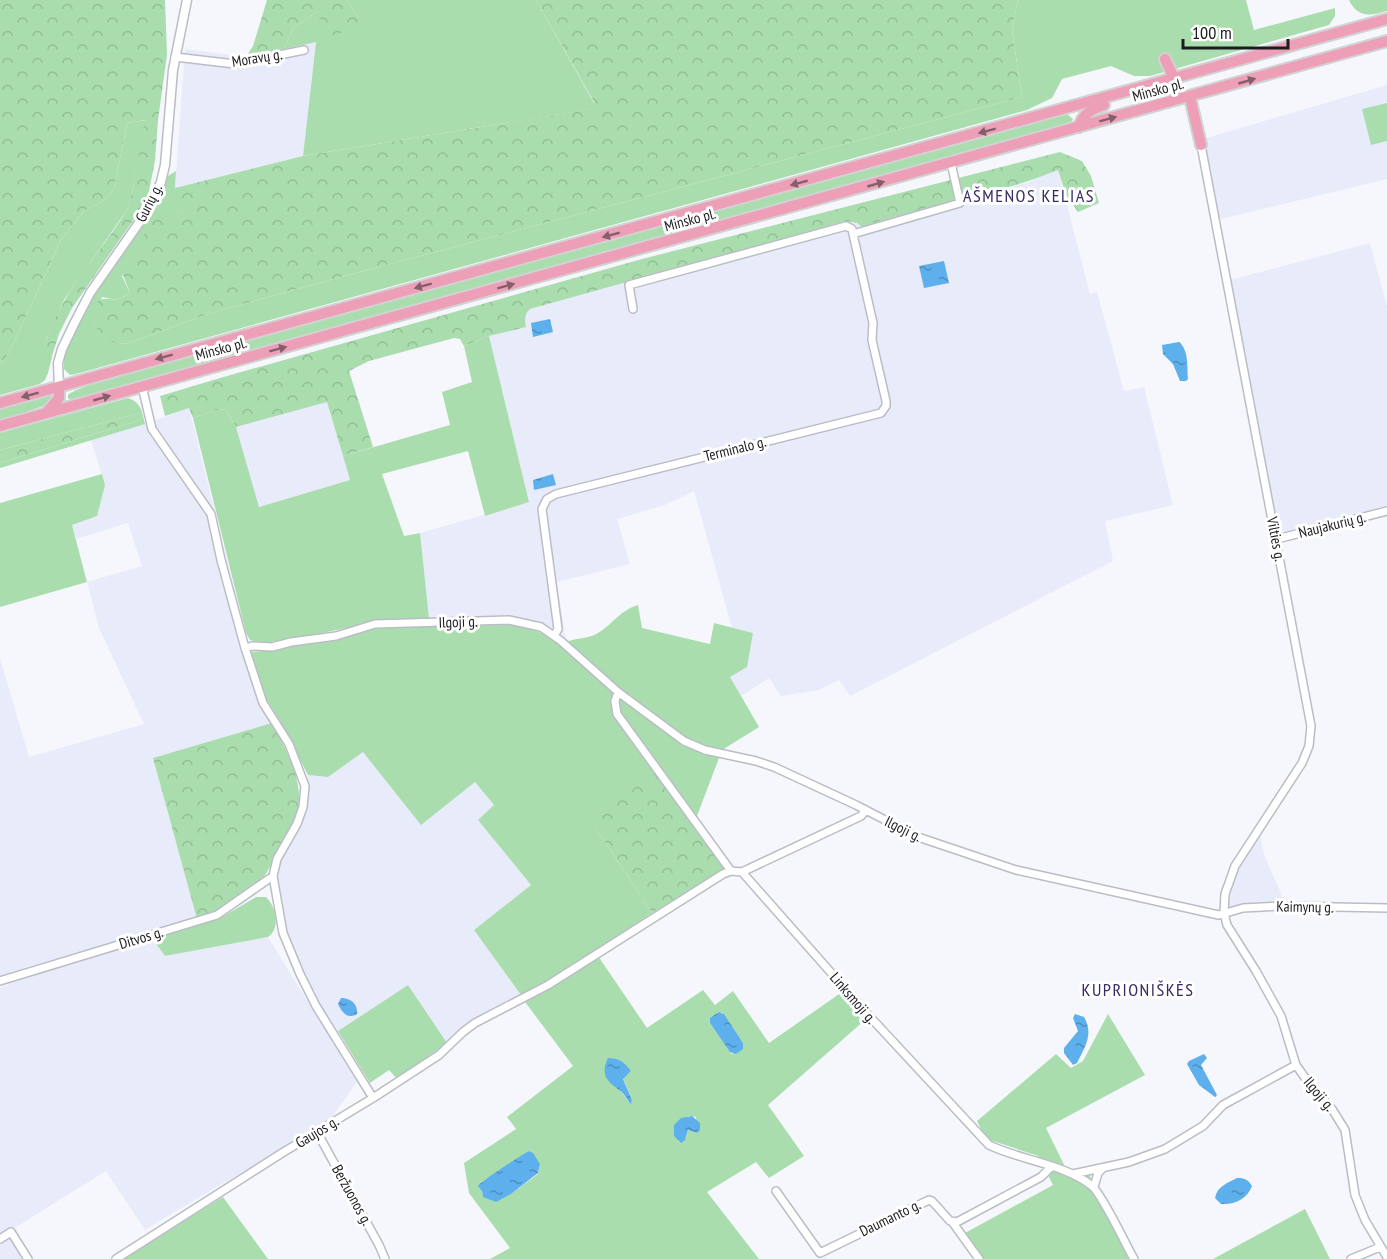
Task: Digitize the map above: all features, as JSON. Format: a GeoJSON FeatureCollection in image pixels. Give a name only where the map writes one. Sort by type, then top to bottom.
{"type":"FeatureCollection","features":[{"type":"Feature","properties":{"kind":"highway","name":"Minsko pl."},"geometry":{"type":"LineString","coordinates":[[0,403],[1387,19]]}},
{"type":"Feature","properties":{"kind":"highway","name":"Minsko pl."},"geometry":{"type":"LineString","coordinates":[[0,426],[1387,41]]}},
{"type":"Feature","properties":{"kind":"highway"},"geometry":{"type":"LineString","coordinates":[[1165,59],[1174,78]]}},
{"type":"Feature","properties":{"kind":"highway"},"geometry":{"type":"LineString","coordinates":[[1079,127],[1082,118],[1094,108],[1131,97],[1154,84]]}},
{"type":"Feature","properties":{"kind":"highway"},"geometry":{"type":"LineString","coordinates":[[1190,97],[1201,146]]}},
{"type":"Feature","properties":{"kind":"highway"},"geometry":{"type":"LineString","coordinates":[[45,414],[57,402],[59,387]]}},
{"type":"Feature","properties":{"kind":"street","name":"Gurių g."},"geometry":{"type":"LineString","coordinates":[[59,387],[58,363],[74,324],[95,286],[138,227],[156,195],[165,165],[175,57],[187,0]]}},
{"type":"Feature","properties":{"kind":"street","name":"Moravų g."},"geometry":{"type":"LineString","coordinates":[[175,57],[235,64],[304,50]]}},
{"type":"Feature","properties":{"kind":"street","name":"Vilties g."},"geometry":{"type":"LineString","coordinates":[[1201,146],[1311,720],[1311,736],[1306,754],[1295,775],[1235,866],[1225,894],[1224,913]]}},
{"type":"Feature","properties":{"kind":"street"},"geometry":{"type":"LineString","coordinates":[[633,309],[629,285],[846,226],[852,229],[853,234],[960,203],[951,163]]}},
{"type":"Feature","properties":{"kind":"street","name":"Terminalo g."},"geometry":{"type":"LineString","coordinates":[[554,636],[558,629],[542,509],[547,500],[556,494],[883,411],[886,401],[872,339],[873,323],[853,234]]}},
{"type":"Feature","properties":{"kind":"street"},"geometry":{"type":"LineString","coordinates":[[142,386],[152,429],[211,514],[245,648],[263,703],[289,744],[305,786],[303,807],[297,824],[277,859],[273,876],[283,933],[316,1006],[374,1098]]}},
{"type":"Feature","properties":{"kind":"street","name":"Naujakurių g."},"geometry":{"type":"LineString","coordinates":[[1277,539],[1387,511]]}},
{"type":"Feature","properties":{"kind":"street","name":"Ilgoji g."},"geometry":{"type":"LineString","coordinates":[[245,648],[272,647],[336,636],[375,624],[509,620],[541,627],[618,692],[684,741],[705,750],[774,767],[918,837],[1016,870],[1158,900],[1205,913],[1219,915],[1224,913],[1227,925],[1281,1016],[1296,1065],[1332,1109],[1345,1130],[1355,1196],[1365,1220],[1387,1257]]}},
{"type":"Feature","properties":{"kind":"street"},"geometry":{"type":"LineString","coordinates":[[618,692],[615,701],[617,714],[731,871],[742,872],[861,816],[866,810]]}},
{"type":"Feature","properties":{"kind":"street","name":"Gaujos g."},"geometry":{"type":"LineString","coordinates":[[116,1259],[374,1098],[439,1055],[475,1023],[548,985],[731,871]]}},
{"type":"Feature","properties":{"kind":"street","name":"Linksmoji g."},"geometry":{"type":"LineString","coordinates":[[742,872],[982,1139],[1002,1152],[1073,1174],[1094,1187],[1134,1259]]}},
{"type":"Feature","properties":{"kind":"street","name":"Ditvos g."},"geometry":{"type":"LineString","coordinates":[[0,981],[217,915],[273,876]]}},
{"type":"Feature","properties":{"kind":"street","name":"Kaimynų g."},"geometry":{"type":"LineString","coordinates":[[1224,913],[1243,908],[1282,906],[1387,908]]}},
{"type":"Feature","properties":{"kind":"street"},"geometry":{"type":"LineString","coordinates":[[1073,1174],[1129,1162],[1165,1149],[1203,1126],[1223,1106],[1296,1065]]}},
{"type":"Feature","properties":{"kind":"street","name":"Beržuonos g."},"geometry":{"type":"LineString","coordinates":[[317,1132],[385,1259]]}},
{"type":"Feature","properties":{"kind":"street"},"geometry":{"type":"LineString","coordinates":[[978,1259],[952,1223],[1041,1177],[1051,1167]]}},
{"type":"Feature","properties":{"kind":"street"},"geometry":{"type":"LineString","coordinates":[[1094,1187],[1098,1173],[1104,1167]]}},
{"type":"Feature","properties":{"kind":"street","name":"Daumanto g."},"geometry":{"type":"LineString","coordinates":[[776,1191],[820,1253],[929,1200],[933,1201],[952,1223]]}},
{"type":"Feature","properties":{"kind":"street"},"geometry":{"type":"LineString","coordinates":[[0,1239],[11,1232],[28,1259]]}},
{"type":"Feature","properties":{"kind":"street"},"geometry":{"type":"LineString","coordinates":[[1351,1259],[1380,1247]]}},
{"type":"Feature","properties":{"kind":"shaded area"},"geometry":{"type":"Polygon","coordinates":[[[316,41],[303,156],[175,188],[185,49],[246,57],[316,41]]]}},
{"type":"Feature","properties":{"kind":"shaded area"},"geometry":{"type":"Polygon","coordinates":[[[1387,85],[1387,179],[1217,220],[1216,199],[1206,163],[1203,139],[1387,85]]]}},
{"type":"Feature","properties":{"kind":"shaded area"},"geometry":{"type":"Polygon","coordinates":[[[1058,170],[1090,294],[1097,292],[1124,391],[1144,387],[1173,505],[1105,521],[1113,561],[850,696],[839,680],[819,690],[781,696],[769,678],[741,696],[730,677],[753,633],[732,628],[694,491],[665,505],[617,519],[630,564],[557,582],[566,641],[535,621],[525,619],[429,618],[420,533],[529,502],[489,336],[526,327],[526,312],[530,309],[846,221],[863,227],[898,215],[1026,183],[1058,170]]]}},
{"type":"Feature","properties":{"kind":"shaded area"},"geometry":{"type":"Polygon","coordinates":[[[1370,243],[1387,307],[1387,506],[1279,534],[1230,280],[1370,243]]]}},
{"type":"Feature","properties":{"kind":"shaded area"},"geometry":{"type":"Polygon","coordinates":[[[327,402],[350,480],[259,507],[236,427],[327,402]]]}},
{"type":"Feature","properties":{"kind":"shaded area"},"geometry":{"type":"Polygon","coordinates":[[[189,408],[250,652],[268,703],[280,721],[153,758],[197,919],[30,966],[0,977],[0,658],[29,757],[144,724],[99,628],[87,582],[142,566],[128,523],[76,539],[72,525],[105,485],[91,440],[189,408]]]}},
{"type":"Feature","properties":{"kind":"shaded area"},"geometry":{"type":"Polygon","coordinates":[[[363,752],[475,781],[494,806],[478,820],[531,885],[474,930],[521,995],[489,1011],[466,1026],[447,1043],[408,985],[338,1031],[321,1007],[287,938],[276,879],[278,864],[302,824],[308,775],[328,777],[363,752]]]}},
{"type":"Feature","properties":{"kind":"shaded area"},"geometry":{"type":"Polygon","coordinates":[[[1260,833],[1264,855],[1285,902],[1229,909],[1229,896],[1240,864],[1260,833]]]}},
{"type":"Feature","properties":{"kind":"shaded area"},"geometry":{"type":"Polygon","coordinates":[[[268,937],[357,1082],[332,1117],[145,1230],[106,1171],[0,1237],[0,988],[32,974],[152,938],[165,956],[268,937]]]}},
{"type":"Feature","properties":{"kind":"shaded area"},"geometry":{"type":"Polygon","coordinates":[[[10,1236],[24,1259],[0,1259],[0,1242],[10,1236]]]}},
{"type":"Feature","properties":{"kind":"green space"},"geometry":{"type":"Polygon","coordinates":[[[0,0],[165,0],[167,55],[155,161],[144,205],[72,308],[59,334],[53,353],[51,355],[43,353],[57,314],[67,296],[127,210],[145,120],[127,123],[114,189],[106,199],[84,211],[61,240],[9,353],[0,364],[0,0]]]}},
{"type":"Feature","properties":{"kind":"green space"},"geometry":{"type":"Polygon","coordinates":[[[267,0],[347,0],[358,18],[357,28],[334,35],[325,34],[317,12],[293,28],[284,49],[246,57],[253,46],[267,0]]]}},
{"type":"Feature","properties":{"kind":"green space"},"geometry":{"type":"Polygon","coordinates":[[[347,0],[536,0],[594,103],[592,109],[303,156],[316,42],[284,49],[293,28],[317,12],[358,18],[347,0]]]}},
{"type":"Feature","properties":{"kind":"green space"},"geometry":{"type":"Polygon","coordinates":[[[536,0],[1018,0],[1012,30],[1022,97],[341,277],[211,313],[126,344],[109,342],[94,325],[90,316],[99,300],[117,300],[130,293],[121,270],[156,216],[183,211],[175,188],[303,156],[591,109],[594,102],[536,0]]]}},
{"type":"Feature","properties":{"kind":"green space"},"geometry":{"type":"Polygon","coordinates":[[[1018,0],[1246,0],[1254,30],[1335,8],[1335,16],[1329,25],[1150,76],[1134,76],[1111,66],[1062,79],[1052,98],[1027,110],[76,374],[70,375],[64,369],[64,356],[85,312],[100,286],[156,208],[168,176],[176,171],[175,188],[183,211],[156,217],[122,276],[130,293],[117,300],[102,297],[94,325],[110,342],[126,344],[211,313],[341,277],[1022,97],[1012,30],[1018,0]]]}},
{"type":"Feature","properties":{"kind":"green space"},"geometry":{"type":"Polygon","coordinates":[[[1349,0],[1387,0],[1387,11],[1375,14],[1360,13],[1349,0]]]}},
{"type":"Feature","properties":{"kind":"green space"},"geometry":{"type":"Polygon","coordinates":[[[1387,103],[1387,141],[1371,145],[1362,109],[1387,103]]]}},
{"type":"Feature","properties":{"kind":"green space"},"geometry":{"type":"Polygon","coordinates":[[[1067,114],[1073,119],[1069,125],[72,401],[68,398],[72,392],[124,373],[1067,114]]]}},
{"type":"Feature","properties":{"kind":"green space"},"geometry":{"type":"Polygon","coordinates":[[[146,120],[127,210],[64,300],[46,340],[51,355],[53,353],[45,380],[40,384],[0,395],[0,364],[9,353],[61,240],[84,211],[106,199],[114,189],[127,123],[146,120]]]}},
{"type":"Feature","properties":{"kind":"green space"},"geometry":{"type":"Polygon","coordinates":[[[1060,152],[1082,161],[1091,176],[1099,203],[1078,212],[1066,195],[1058,170],[1010,187],[862,227],[857,223],[846,221],[530,309],[526,315],[526,327],[489,336],[464,346],[460,339],[454,338],[369,361],[349,371],[373,447],[343,456],[327,402],[236,427],[226,410],[219,409],[193,418],[189,408],[165,416],[160,396],[220,378],[642,259],[1060,152]]]}},
{"type":"Feature","properties":{"kind":"green space"},"geometry":{"type":"Polygon","coordinates":[[[489,336],[529,502],[485,516],[468,451],[382,474],[404,536],[420,533],[429,618],[364,624],[290,640],[261,643],[250,640],[246,633],[193,418],[219,409],[226,410],[236,427],[259,507],[350,480],[343,456],[450,425],[442,392],[472,382],[464,346],[489,336]]]}},
{"type":"Feature","properties":{"kind":"green space"},"geometry":{"type":"Polygon","coordinates":[[[48,395],[53,397],[49,404],[0,421],[0,408],[48,395]]]}},
{"type":"Feature","properties":{"kind":"green space"},"geometry":{"type":"Polygon","coordinates":[[[128,398],[139,405],[145,424],[0,468],[0,463],[140,420],[142,416],[140,413],[0,450],[0,433],[128,398]]]}},
{"type":"Feature","properties":{"kind":"green space"},"geometry":{"type":"Polygon","coordinates":[[[140,413],[142,416],[140,420],[0,463],[0,450],[140,413]]]}},
{"type":"Feature","properties":{"kind":"green space"},"geometry":{"type":"Polygon","coordinates":[[[102,474],[105,485],[97,516],[72,525],[87,582],[0,607],[0,503],[102,474]]]}},
{"type":"Feature","properties":{"kind":"green space"},"geometry":{"type":"Polygon","coordinates":[[[638,605],[642,628],[710,644],[714,623],[753,633],[747,667],[730,677],[759,727],[722,750],[694,824],[595,827],[652,913],[548,981],[521,995],[474,930],[531,885],[478,820],[494,805],[475,782],[421,825],[363,752],[328,777],[308,775],[261,690],[250,652],[274,650],[393,626],[514,625],[539,632],[561,645],[598,633],[621,614],[638,605]]]}},
{"type":"Feature","properties":{"kind":"green space"},"geometry":{"type":"Polygon","coordinates":[[[272,723],[297,780],[299,806],[296,817],[263,878],[233,902],[197,919],[153,758],[272,723]]]}},
{"type":"Feature","properties":{"kind":"green space"},"geometry":{"type":"Polygon","coordinates":[[[657,772],[724,869],[652,913],[595,827],[595,817],[601,810],[657,772]]]}},
{"type":"Feature","properties":{"kind":"green space"},"geometry":{"type":"Polygon","coordinates":[[[256,897],[266,897],[276,917],[275,929],[268,937],[165,956],[152,938],[219,919],[256,897]]]}},
{"type":"Feature","properties":{"kind":"green space"},"geometry":{"type":"Polygon","coordinates":[[[598,956],[647,1028],[703,990],[715,1005],[733,991],[769,1043],[842,992],[865,1020],[768,1105],[804,1156],[769,1178],[756,1162],[707,1192],[759,1259],[490,1259],[510,1248],[469,1193],[464,1163],[516,1129],[507,1117],[573,1066],[525,1002],[598,956]],[[722,1012],[710,1023],[732,1054],[743,1043],[722,1012]],[[608,1058],[620,1090],[631,1105],[632,1100],[623,1078],[631,1071],[617,1059],[608,1058]],[[688,1116],[678,1141],[686,1138],[688,1130],[697,1133],[696,1117],[688,1116]],[[529,1151],[481,1182],[483,1197],[511,1194],[538,1174],[540,1164],[529,1151]]]}},
{"type":"Feature","properties":{"kind":"green space"},"geometry":{"type":"Polygon","coordinates":[[[408,985],[447,1043],[397,1079],[389,1070],[370,1083],[338,1031],[408,985]]]}},
{"type":"Feature","properties":{"kind":"green space"},"geometry":{"type":"Polygon","coordinates":[[[1108,1014],[1145,1075],[1046,1128],[1070,1177],[1089,1174],[1130,1259],[983,1259],[965,1233],[1053,1185],[1038,1156],[990,1140],[984,1135],[977,1121],[1056,1054],[1071,1068],[1083,1061],[1108,1014]]]}},
{"type":"Feature","properties":{"kind":"green space"},"geometry":{"type":"Polygon","coordinates":[[[223,1197],[268,1259],[120,1259],[223,1197]]]}},
{"type":"Feature","properties":{"kind":"green space"},"geometry":{"type":"Polygon","coordinates":[[[1305,1209],[1330,1259],[1213,1259],[1305,1209]]]}},
{"type":"Feature","properties":{"kind":"water"},"geometry":{"type":"Polygon","coordinates":[[[944,261],[949,283],[924,288],[919,266],[944,261]]]}},
{"type":"Feature","properties":{"kind":"water"},"geometry":{"type":"Polygon","coordinates":[[[550,319],[553,332],[533,337],[531,323],[550,319]]]}},
{"type":"Feature","properties":{"kind":"water"},"geometry":{"type":"Polygon","coordinates":[[[1179,342],[1187,359],[1188,379],[1186,381],[1180,381],[1173,364],[1163,354],[1162,345],[1179,342]]]}},
{"type":"Feature","properties":{"kind":"water"},"geometry":{"type":"Polygon","coordinates":[[[553,474],[556,485],[534,490],[533,480],[553,474]]]}},
{"type":"Feature","properties":{"kind":"water"},"geometry":{"type":"Polygon","coordinates":[[[341,998],[353,1002],[357,1014],[348,1016],[343,1012],[338,1004],[341,998]]]}},
{"type":"Feature","properties":{"kind":"water"},"geometry":{"type":"Polygon","coordinates":[[[719,1012],[724,1014],[743,1043],[743,1049],[736,1054],[730,1052],[710,1023],[710,1018],[719,1012]]]}},
{"type":"Feature","properties":{"kind":"water"},"geometry":{"type":"Polygon","coordinates":[[[1075,1014],[1084,1017],[1088,1035],[1077,1063],[1073,1065],[1064,1053],[1064,1048],[1078,1031],[1073,1018],[1075,1014]]]}},
{"type":"Feature","properties":{"kind":"water"},"geometry":{"type":"Polygon","coordinates":[[[1204,1054],[1207,1058],[1201,1065],[1217,1095],[1215,1097],[1199,1085],[1187,1064],[1204,1054]]]}},
{"type":"Feature","properties":{"kind":"water"},"geometry":{"type":"Polygon","coordinates":[[[608,1058],[621,1061],[631,1071],[623,1079],[632,1100],[631,1105],[623,1093],[606,1077],[605,1069],[608,1058]]]}},
{"type":"Feature","properties":{"kind":"water"},"geometry":{"type":"Polygon","coordinates":[[[692,1116],[700,1123],[700,1130],[697,1133],[688,1130],[685,1140],[681,1143],[674,1136],[674,1125],[681,1118],[692,1116]]]}},
{"type":"Feature","properties":{"kind":"water"},"geometry":{"type":"Polygon","coordinates":[[[529,1151],[540,1164],[538,1173],[511,1194],[496,1202],[483,1197],[478,1186],[481,1183],[529,1151]]]}},
{"type":"Feature","properties":{"kind":"water"},"geometry":{"type":"Polygon","coordinates":[[[1237,1178],[1249,1182],[1252,1186],[1250,1191],[1240,1200],[1221,1204],[1215,1198],[1216,1194],[1223,1185],[1237,1178]]]}},
{"type":"Feature","properties":{"kind":"district","name":"AŠMENOS KELIAS"},"geometry":{"type":"Point","coordinates":[1029,196]}},
{"type":"Feature","properties":{"kind":"district","name":"KUPRIONIŠKĖS"},"geometry":{"type":"Point","coordinates":[1138,990]}}]}
